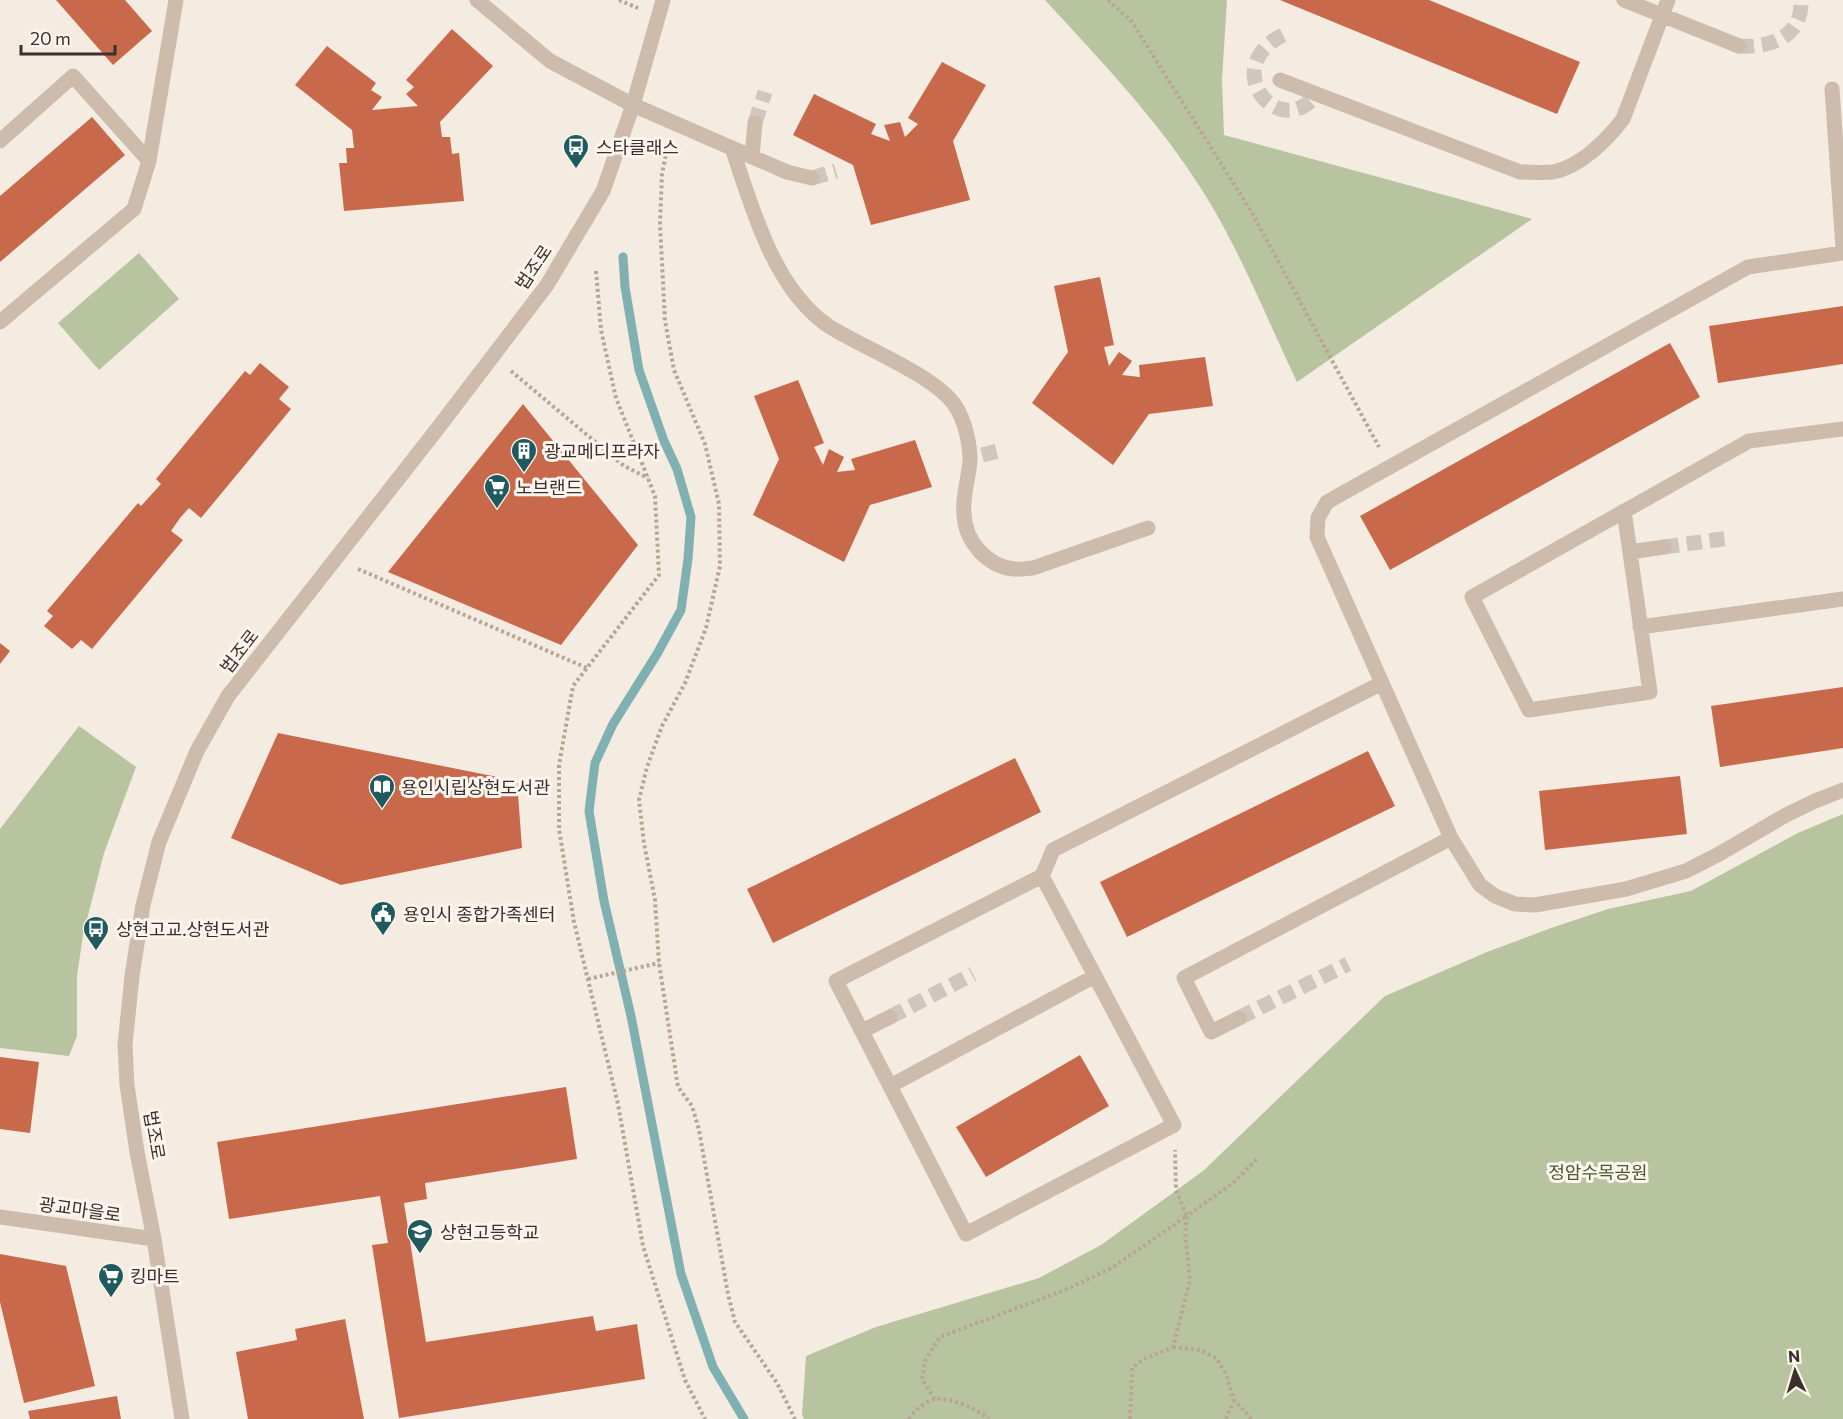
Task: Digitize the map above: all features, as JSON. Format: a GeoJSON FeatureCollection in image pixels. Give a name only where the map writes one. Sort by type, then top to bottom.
{"type":"FeatureCollection","features":[{"type":"Feature","properties":{"kind":"street"},"geometry":{"type":"LineString","coordinates":[[0,322],[134,210],[149,161],[176,0]]}},
{"type":"Feature","properties":{"kind":"street"},"geometry":{"type":"LineString","coordinates":[[477,0],[550,61],[633,105],[787,172],[812,178]]}},
{"type":"Feature","properties":{"kind":"street","name":"법조로"},"geometry":{"type":"LineString","coordinates":[[182,1419],[154,1239],[131,1118],[125,1045],[127,1010],[137,939],[151,872],[166,823],[184,780],[228,696],[438,429],[547,285],[603,191],[633,105],[663,0]]}},
{"type":"Feature","properties":{"kind":"street"},"geometry":{"type":"LineString","coordinates":[[1624,0],[1739,46]]}},
{"type":"Feature","properties":{"kind":"street"},"geometry":{"type":"LineString","coordinates":[[1280,80],[1520,172],[1555,171],[1592,152],[1611,136],[1623,119],[1668,0]]}},
{"type":"Feature","properties":{"kind":"street"},"geometry":{"type":"LineString","coordinates":[[0,141],[73,76],[149,161]]}},
{"type":"Feature","properties":{"kind":"street"},"geometry":{"type":"LineString","coordinates":[[1832,89],[1843,248]]}},
{"type":"Feature","properties":{"kind":"street"},"geometry":{"type":"LineString","coordinates":[[752,157],[755,123]]}},
{"type":"Feature","properties":{"kind":"street"},"geometry":{"type":"LineString","coordinates":[[732,148],[761,231],[777,264],[801,301],[826,324],[936,386],[956,407],[976,457],[964,514],[969,537],[982,554],[999,565],[1015,569],[1033,568],[1148,528]]}},
{"type":"Feature","properties":{"kind":"street"},"geometry":{"type":"LineString","coordinates":[[1843,253],[1748,267],[1327,502],[1318,518],[1317,537],[1451,838],[1480,885],[1495,896],[1515,904],[1535,905],[1626,888],[1686,871],[1786,815],[1843,790]]}},
{"type":"Feature","properties":{"kind":"street"},"geometry":{"type":"LineString","coordinates":[[1624,511],[1650,692],[1529,710],[1472,597],[1624,511],[1749,441],[1843,429]]}},
{"type":"Feature","properties":{"kind":"street"},"geometry":{"type":"LineString","coordinates":[[1630,552],[1664,547]]}},
{"type":"Feature","properties":{"kind":"street"},"geometry":{"type":"LineString","coordinates":[[1640,627],[1843,598]]}},
{"type":"Feature","properties":{"kind":"street"},"geometry":{"type":"LineString","coordinates":[[1042,876],[1174,1125],[966,1234],[836,981],[1042,876],[1053,850],[1382,683]]}},
{"type":"Feature","properties":{"kind":"street"},"geometry":{"type":"LineString","coordinates":[[1239,1018],[1211,1032],[1184,978],[1451,838]]}},
{"type":"Feature","properties":{"kind":"street"},"geometry":{"type":"LineString","coordinates":[[890,1086],[1095,976]]}},
{"type":"Feature","properties":{"kind":"street"},"geometry":{"type":"LineString","coordinates":[[862,1031],[890,1017]]}},
{"type":"Feature","properties":{"kind":"street","name":"광교마을로"},"geometry":{"type":"LineString","coordinates":[[0,1217],[154,1239]]}},
{"type":"Feature","properties":{"kind":"path"},"geometry":{"type":"LineString","coordinates":[[1108,0],[1132,22],[1252,213],[1389,467]]}},
{"type":"Feature","properties":{"kind":"path"},"geometry":{"type":"LineString","coordinates":[[674,123],[662,174],[660,224],[665,321],[674,370],[705,444],[719,504],[720,566],[706,628],[685,683],[662,726],[647,767],[639,800],[644,843],[655,900],[659,963],[678,1087],[692,1106],[699,1130],[735,1322],[777,1383],[795,1419]]}},
{"type":"Feature","properties":{"kind":"path"},"geometry":{"type":"LineString","coordinates":[[596,271],[601,330],[616,398],[655,496],[659,574],[573,686],[559,765],[559,829],[574,922],[618,1104],[643,1246],[685,1380],[705,1419]]}},
{"type":"Feature","properties":{"kind":"path"},"geometry":{"type":"LineString","coordinates":[[492,355],[624,466],[648,478]]}},
{"type":"Feature","properties":{"kind":"path"},"geometry":{"type":"LineString","coordinates":[[335,560],[587,668]]}},
{"type":"Feature","properties":{"kind":"path"},"geometry":{"type":"LineString","coordinates":[[588,979],[659,963]]}},
{"type":"Feature","properties":{"kind":"path"},"geometry":{"type":"LineString","coordinates":[[1173,1347],[1190,1280],[1185,1232],[1187,1216],[1176,1190],[1174,1125]]}},
{"type":"Feature","properties":{"kind":"path"},"geometry":{"type":"LineString","coordinates":[[935,1399],[922,1380],[925,1361],[940,1337],[1070,1288],[1113,1267],[1233,1183],[1259,1156]]}},
{"type":"Feature","properties":{"kind":"path"},"geometry":{"type":"LineString","coordinates":[[1130,1419],[1132,1368],[1142,1360],[1173,1347],[1200,1350],[1217,1359],[1226,1374],[1234,1400],[1250,1416],[1250,1419]]}},
{"type":"Feature","properties":{"kind":"path"},"geometry":{"type":"LineString","coordinates":[[909,1419],[913,1412],[935,1399],[959,1403],[989,1419]]}},
{"type":"Feature","properties":{"kind":"path"},"geometry":{"type":"LineString","coordinates":[[1226,1419],[1234,1400]]}},
{"type":"Feature","properties":{"kind":"green space"},"geometry":{"type":"Polygon","coordinates":[[[1045,0],[1227,0],[1222,79],[1224,135],[1532,219],[1297,382],[1241,260],[1216,213],[1185,164],[1108,68],[1045,0]]]}},
{"type":"Feature","properties":{"kind":"green space"},"geometry":{"type":"Polygon","coordinates":[[[139,253],[179,299],[99,370],[58,323],[139,253]]]}},
{"type":"Feature","properties":{"kind":"green space"},"geometry":{"type":"Polygon","coordinates":[[[79,726],[136,767],[104,853],[83,935],[77,976],[77,1036],[69,1056],[0,1048],[0,829],[79,726]]]}},
{"type":"Feature","properties":{"kind":"green space","name":"정암수목공원"},"geometry":{"type":"Polygon","coordinates":[[[1843,814],[1843,1419],[804,1419],[802,1414],[806,1356],[876,1327],[1039,1278],[1101,1245],[1203,1171],[1385,996],[1487,952],[1551,928],[1608,909],[1691,891],[1798,833],[1843,814]]]}},
{"type":"Feature","properties":{"kind":"building"},"geometry":{"type":"Polygon","coordinates":[[[56,0],[125,0],[152,31],[113,65],[56,0]]]}},
{"type":"Feature","properties":{"kind":"building"},"geometry":{"type":"Polygon","coordinates":[[[1280,0],[1429,0],[1580,62],[1557,114],[1280,0]]]}},
{"type":"Feature","properties":{"kind":"building"},"geometry":{"type":"Polygon","coordinates":[[[452,29],[493,66],[440,122],[442,137],[450,137],[452,154],[459,153],[464,201],[344,211],[339,163],[347,163],[346,148],[354,148],[352,130],[295,85],[327,46],[376,83],[371,90],[382,97],[372,110],[418,106],[406,94],[414,87],[406,80],[452,29]]]}},
{"type":"Feature","properties":{"kind":"building"},"geometry":{"type":"Polygon","coordinates":[[[942,62],[986,85],[953,141],[970,200],[871,225],[853,165],[793,135],[814,94],[876,124],[871,134],[890,141],[884,125],[900,122],[905,137],[918,124],[908,118],[942,62]]]}},
{"type":"Feature","properties":{"kind":"building"},"geometry":{"type":"Polygon","coordinates":[[[92,117],[125,155],[0,262],[0,196],[92,117]]]}},
{"type":"Feature","properties":{"kind":"building"},"geometry":{"type":"Polygon","coordinates":[[[1100,277],[1114,345],[1104,347],[1109,366],[1119,352],[1132,361],[1122,375],[1140,377],[1139,365],[1205,357],[1213,406],[1149,414],[1113,465],[1032,403],[1068,352],[1054,286],[1100,277]]]}},
{"type":"Feature","properties":{"kind":"building"},"geometry":{"type":"Polygon","coordinates":[[[1843,306],[1843,364],[1718,383],[1709,326],[1843,306]]]}},
{"type":"Feature","properties":{"kind":"building"},"geometry":{"type":"Polygon","coordinates":[[[1670,343],[1700,397],[1390,570],[1360,516],[1670,343]]]}},
{"type":"Feature","properties":{"kind":"building"},"geometry":{"type":"Polygon","coordinates":[[[260,363],[289,387],[279,399],[291,409],[201,518],[189,508],[180,518],[171,531],[183,540],[92,649],[81,640],[72,649],[44,626],[53,616],[47,611],[138,503],[141,506],[161,484],[156,479],[245,371],[250,375],[260,363]]]}},
{"type":"Feature","properties":{"kind":"building"},"geometry":{"type":"Polygon","coordinates":[[[798,380],[824,443],[814,447],[823,465],[829,449],[844,457],[837,472],[855,470],[851,459],[915,440],[932,487],[870,505],[844,562],[753,515],[779,459],[754,396],[798,380]]]}},
{"type":"Feature","properties":{"kind":"building","name":"광교메디프라자"},"geometry":{"type":"Polygon","coordinates":[[[523,404],[638,545],[561,645],[388,572],[523,404]]]}},
{"type":"Feature","properties":{"kind":"building"},"geometry":{"type":"Polygon","coordinates":[[[0,643],[10,651],[0,664],[0,643]]]}},
{"type":"Feature","properties":{"kind":"building"},"geometry":{"type":"Polygon","coordinates":[[[1843,687],[1843,748],[1720,767],[1711,706],[1843,687]]]}},
{"type":"Feature","properties":{"kind":"building","name":"용인시립상현도서관"},"geometry":{"type":"Polygon","coordinates":[[[278,733],[517,781],[522,848],[341,885],[231,838],[278,733]]]}},
{"type":"Feature","properties":{"kind":"building"},"geometry":{"type":"Polygon","coordinates":[[[1368,751],[1395,806],[1127,937],[1100,882],[1368,751]]]}},
{"type":"Feature","properties":{"kind":"building"},"geometry":{"type":"Polygon","coordinates":[[[1015,758],[1041,812],[773,943],[747,889],[1015,758]]]}},
{"type":"Feature","properties":{"kind":"building"},"geometry":{"type":"Polygon","coordinates":[[[1680,776],[1687,834],[1545,850],[1539,791],[1680,776]]]}},
{"type":"Feature","properties":{"kind":"building"},"geometry":{"type":"Polygon","coordinates":[[[1080,1055],[1109,1106],[986,1177],[956,1127],[1080,1055]]]}},
{"type":"Feature","properties":{"kind":"building"},"geometry":{"type":"Polygon","coordinates":[[[0,1057],[39,1062],[30,1133],[0,1129],[0,1057]]]}},
{"type":"Feature","properties":{"kind":"building"},"geometry":{"type":"Polygon","coordinates":[[[566,1087],[577,1159],[425,1183],[427,1199],[404,1203],[426,1342],[593,1316],[596,1331],[637,1324],[645,1379],[399,1418],[372,1245],[388,1243],[380,1196],[229,1219],[217,1142],[566,1087]]]}},
{"type":"Feature","properties":{"kind":"building"},"geometry":{"type":"Polygon","coordinates":[[[0,1254],[66,1266],[95,1386],[24,1403],[0,1302],[0,1254]]]}},
{"type":"Feature","properties":{"kind":"building"},"geometry":{"type":"Polygon","coordinates":[[[345,1319],[364,1419],[248,1419],[236,1352],[297,1340],[295,1329],[345,1319]]]}},
{"type":"Feature","properties":{"kind":"building"},"geometry":{"type":"Polygon","coordinates":[[[117,1396],[121,1419],[30,1419],[28,1411],[117,1396]]]}},
{"type":"Feature","properties":{"kind":"waterway"},"geometry":{"type":"LineString","coordinates":[[623,257],[625,287],[639,370],[664,441],[677,469],[691,517],[681,610],[657,654],[613,724],[595,763],[589,811],[604,901],[631,1016],[681,1274],[713,1367],[744,1419]]}},
{"type":"Feature","properties":{"kind":"tunnel"},"geometry":{"type":"LineString","coordinates":[[1739,46],[1762,45],[1782,38],[1797,23],[1801,0]]}},
{"type":"Feature","properties":{"kind":"tunnel"},"geometry":{"type":"LineString","coordinates":[[1283,35],[1264,49],[1255,65],[1255,81],[1261,95],[1273,106],[1287,110],[1302,107],[1317,94]]}},
{"type":"Feature","properties":{"kind":"tunnel"},"geometry":{"type":"LineString","coordinates":[[755,123],[765,92]]}},
{"type":"Feature","properties":{"kind":"tunnel"},"geometry":{"type":"LineString","coordinates":[[812,178],[836,171]]}},
{"type":"Feature","properties":{"kind":"tunnel"},"geometry":{"type":"LineString","coordinates":[[982,455],[1002,450]]}},
{"type":"Feature","properties":{"kind":"tunnel"},"geometry":{"type":"LineString","coordinates":[[1664,547],[1730,538]]}},
{"type":"Feature","properties":{"kind":"tunnel"},"geometry":{"type":"LineString","coordinates":[[1239,1018],[1348,964]]}},
{"type":"Feature","properties":{"kind":"tunnel"},"geometry":{"type":"LineString","coordinates":[[890,1017],[973,974]]}},
{"type":"Feature","properties":{"kind":"place","name":"스타클래스"},"geometry":{"type":"Point","coordinates":[576,170]}},
{"type":"Feature","properties":{"kind":"place","name":"광교메디프라자"},"geometry":{"type":"Point","coordinates":[524,474]}},
{"type":"Feature","properties":{"kind":"place","name":"노브랜드"},"geometry":{"type":"Point","coordinates":[497,510]}},
{"type":"Feature","properties":{"kind":"place","name":"용인시립상현도서관"},"geometry":{"type":"Point","coordinates":[382,810]}},
{"type":"Feature","properties":{"kind":"place","name":"용인시 종합가족센터"},"geometry":{"type":"Point","coordinates":[383,937]}},
{"type":"Feature","properties":{"kind":"place","name":"상현고교.상현도서관"},"geometry":{"type":"Point","coordinates":[96,952]}},
{"type":"Feature","properties":{"kind":"place","name":"상현고등학교"},"geometry":{"type":"Point","coordinates":[420,1255]}},
{"type":"Feature","properties":{"kind":"place","name":"킹마트"},"geometry":{"type":"Point","coordinates":[111,1299]}}]}
